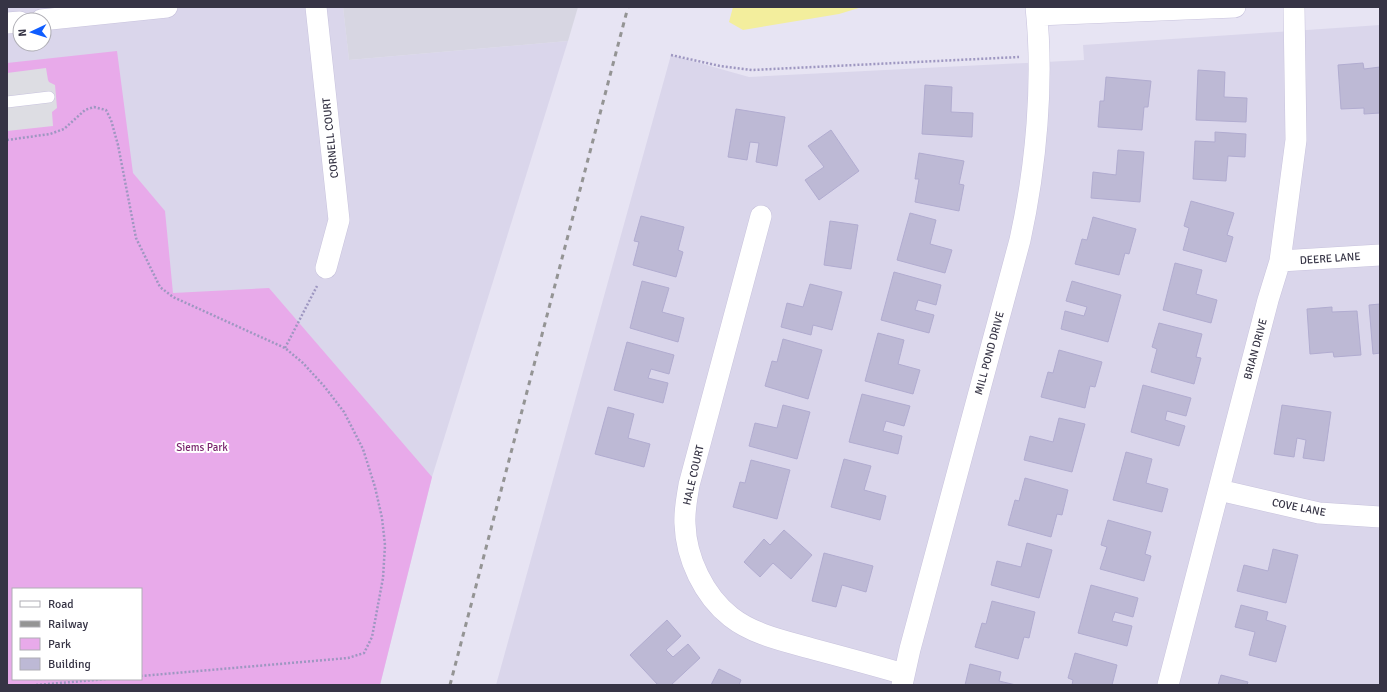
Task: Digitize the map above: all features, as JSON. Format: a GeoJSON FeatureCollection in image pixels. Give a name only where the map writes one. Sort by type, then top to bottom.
{"type":"FeatureCollection","features":[{"type":"Feature","properties":{"kind":"street"},"geometry":{"type":"LineString","coordinates":[[52,19],[167,7]]}},
{"type":"Feature","properties":{"kind":"street","name":"CORNELL COURT"},"geometry":{"type":"LineString","coordinates":[[316,7],[339,220],[326,268]]}},
{"type":"Feature","properties":{"kind":"street"},"geometry":{"type":"LineString","coordinates":[[1037,11],[1235,7]]}},
{"type":"Feature","properties":{"kind":"street","name":"BRIAN DRIVE"},"geometry":{"type":"LineString","coordinates":[[1168,685],[1268,300],[1280,261],[1296,140],[1294,7]]}},
{"type":"Feature","properties":{"kind":"street","name":"MILL POND DRIVE"},"geometry":{"type":"LineString","coordinates":[[903,679],[1022,228],[1036,134],[1039,56],[1037,11]]}},
{"type":"Feature","properties":{"kind":"street","name":"HALE COURT"},"geometry":{"type":"LineString","coordinates":[[761,216],[689,485],[685,510],[685,524],[689,552],[705,588],[730,617],[744,626],[763,634],[903,679]]}},
{"type":"Feature","properties":{"kind":"street","name":"DEERE LANE"},"geometry":{"type":"LineString","coordinates":[[1280,261],[1380,255]]}},
{"type":"Feature","properties":{"kind":"street","name":"COVE LANE"},"geometry":{"type":"LineString","coordinates":[[1219,490],[1319,512],[1380,517]]}},
{"type":"Feature","properties":{"kind":"lane"},"geometry":{"type":"LineString","coordinates":[[7,102],[49,97]]}},
{"type":"Feature","properties":{"kind":"path"},"geometry":{"type":"LineString","coordinates":[[671,55],[720,66],[752,70],[1039,56]]}},
{"type":"Feature","properties":{"kind":"path"},"geometry":{"type":"LineString","coordinates":[[7,140],[50,134],[64,130],[85,110],[94,107],[106,110],[111,120],[118,145],[136,238],[160,287],[173,297],[285,348],[303,363],[324,386],[344,412],[362,449],[375,487],[382,518],[385,545],[383,578],[372,637],[364,653],[348,658],[142,676]]}},
{"type":"Feature","properties":{"kind":"path"},"geometry":{"type":"LineString","coordinates":[[285,348],[326,268]]}},
{"type":"Feature","properties":{"kind":"path"},"geometry":{"type":"LineString","coordinates":[[36,685],[95,680]]}},
{"type":"Feature","properties":{"kind":"shaded area"},"geometry":{"type":"Polygon","coordinates":[[[7,7],[343,7],[349,60],[568,41],[432,477],[380,685],[7,685],[7,7]]]}},
{"type":"Feature","properties":{"kind":"shaded area"},"geometry":{"type":"Polygon","coordinates":[[[343,7],[578,7],[568,41],[349,60],[343,7]]]}},
{"type":"Feature","properties":{"kind":"shaded area"},"geometry":{"type":"Polygon","coordinates":[[[733,7],[862,7],[839,14],[743,30],[729,22],[733,7]]]}},
{"type":"Feature","properties":{"kind":"shaded area"},"geometry":{"type":"Polygon","coordinates":[[[1380,25],[1380,685],[496,685],[671,55],[749,77],[1084,60],[1083,45],[1380,25]]]}},
{"type":"Feature","properties":{"kind":"shaded area"},"geometry":{"type":"Polygon","coordinates":[[[46,68],[49,82],[55,85],[57,108],[52,112],[53,126],[7,131],[7,73],[46,68]]]}},
{"type":"Feature","properties":{"kind":"green space","name":"Siems Park"},"geometry":{"type":"Polygon","coordinates":[[[117,51],[133,173],[165,211],[173,293],[269,288],[432,477],[380,685],[7,685],[7,63],[117,51]]]}},
{"type":"Feature","properties":{"kind":"building"},"geometry":{"type":"Polygon","coordinates":[[[1363,63],[1364,69],[1380,67],[1380,113],[1364,114],[1364,108],[1341,109],[1338,65],[1363,63]]]}},
{"type":"Feature","properties":{"kind":"building"},"geometry":{"type":"Polygon","coordinates":[[[1198,70],[1225,72],[1224,97],[1247,98],[1246,122],[1196,120],[1198,70]]]}},
{"type":"Feature","properties":{"kind":"building"},"geometry":{"type":"Polygon","coordinates":[[[1106,77],[1151,81],[1148,107],[1144,107],[1142,130],[1098,127],[1100,101],[1104,101],[1106,77]]]}},
{"type":"Feature","properties":{"kind":"building"},"geometry":{"type":"Polygon","coordinates":[[[925,85],[952,87],[951,112],[973,113],[972,137],[922,134],[925,85]]]}},
{"type":"Feature","properties":{"kind":"building"},"geometry":{"type":"Polygon","coordinates":[[[736,109],[785,117],[777,166],[756,162],[759,143],[750,142],[747,160],[728,157],[736,109]]]}},
{"type":"Feature","properties":{"kind":"building"},"geometry":{"type":"Polygon","coordinates":[[[831,130],[859,171],[819,200],[805,180],[824,167],[808,146],[831,130]]]}},
{"type":"Feature","properties":{"kind":"building"},"geometry":{"type":"Polygon","coordinates":[[[1215,132],[1246,134],[1245,157],[1228,156],[1226,181],[1193,179],[1195,141],[1215,142],[1215,132]]]}},
{"type":"Feature","properties":{"kind":"building"},"geometry":{"type":"Polygon","coordinates":[[[1118,150],[1144,152],[1140,202],[1091,198],[1093,172],[1116,175],[1118,150]]]}},
{"type":"Feature","properties":{"kind":"building"},"geometry":{"type":"Polygon","coordinates":[[[919,153],[964,161],[959,184],[964,185],[959,211],[915,202],[919,179],[915,179],[919,153]]]}},
{"type":"Feature","properties":{"kind":"building"},"geometry":{"type":"Polygon","coordinates":[[[1191,201],[1234,213],[1227,235],[1233,237],[1226,262],[1183,250],[1189,228],[1184,226],[1191,201]]]}},
{"type":"Feature","properties":{"kind":"building"},"geometry":{"type":"Polygon","coordinates":[[[910,213],[936,220],[930,244],[952,250],[945,273],[897,260],[910,213]]]}},
{"type":"Feature","properties":{"kind":"building"},"geometry":{"type":"Polygon","coordinates":[[[641,216],[684,227],[678,250],[683,252],[676,277],[633,265],[639,242],[634,241],[641,216]]]}},
{"type":"Feature","properties":{"kind":"building"},"geometry":{"type":"Polygon","coordinates":[[[1093,217],[1136,229],[1129,254],[1125,253],[1119,275],[1075,264],[1082,239],[1087,240],[1093,217]]]}},
{"type":"Feature","properties":{"kind":"building"},"geometry":{"type":"Polygon","coordinates":[[[830,221],[858,225],[851,269],[824,265],[830,221]]]}},
{"type":"Feature","properties":{"kind":"building"},"geometry":{"type":"Polygon","coordinates":[[[1175,263],[1202,270],[1196,294],[1217,300],[1211,323],[1163,310],[1175,263]]]}},
{"type":"Feature","properties":{"kind":"building"},"geometry":{"type":"Polygon","coordinates":[[[894,272],[941,285],[936,305],[918,300],[915,310],[934,315],[929,333],[881,320],[894,272]]]}},
{"type":"Feature","properties":{"kind":"building"},"geometry":{"type":"Polygon","coordinates":[[[642,281],[669,288],[662,312],[684,318],[678,342],[630,328],[642,281]]]}},
{"type":"Feature","properties":{"kind":"building"},"geometry":{"type":"Polygon","coordinates":[[[1072,281],[1121,295],[1108,342],[1061,329],[1065,311],[1084,316],[1087,307],[1066,301],[1072,281]]]}},
{"type":"Feature","properties":{"kind":"building"},"geometry":{"type":"Polygon","coordinates":[[[810,284],[842,292],[832,330],[813,325],[811,335],[781,327],[787,303],[803,307],[810,284]]]}},
{"type":"Feature","properties":{"kind":"building"},"geometry":{"type":"Polygon","coordinates":[[[1380,304],[1380,353],[1373,354],[1369,305],[1380,304]]]}},
{"type":"Feature","properties":{"kind":"building"},"geometry":{"type":"Polygon","coordinates":[[[1332,307],[1332,312],[1357,311],[1361,355],[1334,357],[1333,352],[1310,354],[1307,309],[1332,307]]]}},
{"type":"Feature","properties":{"kind":"building"},"geometry":{"type":"Polygon","coordinates":[[[1159,323],[1202,334],[1196,357],[1201,358],[1194,384],[1151,372],[1157,349],[1152,347],[1159,323]]]}},
{"type":"Feature","properties":{"kind":"building"},"geometry":{"type":"Polygon","coordinates":[[[878,333],[904,340],[898,364],[920,370],[913,394],[865,381],[878,333]]]}},
{"type":"Feature","properties":{"kind":"building"},"geometry":{"type":"Polygon","coordinates":[[[783,339],[822,350],[808,399],[765,386],[772,361],[777,362],[783,339]]]}},
{"type":"Feature","properties":{"kind":"building"},"geometry":{"type":"Polygon","coordinates":[[[627,342],[674,355],[669,374],[651,369],[648,378],[668,383],[663,403],[614,390],[627,342]]]}},
{"type":"Feature","properties":{"kind":"building"},"geometry":{"type":"Polygon","coordinates":[[[1059,350],[1102,362],[1095,387],[1090,386],[1085,408],[1041,397],[1048,372],[1053,373],[1059,350]]]}},
{"type":"Feature","properties":{"kind":"building"},"geometry":{"type":"Polygon","coordinates":[[[1143,385],[1191,398],[1186,416],[1167,411],[1165,420],[1185,426],[1179,446],[1131,432],[1143,385]]]}},
{"type":"Feature","properties":{"kind":"building"},"geometry":{"type":"Polygon","coordinates":[[[862,394],[910,406],[904,426],[886,421],[883,431],[902,436],[898,454],[849,442],[862,394]]]}},
{"type":"Feature","properties":{"kind":"building"},"geometry":{"type":"Polygon","coordinates":[[[783,405],[810,412],[797,459],[749,446],[755,423],[777,428],[783,405]]]}},
{"type":"Feature","properties":{"kind":"building"},"geometry":{"type":"Polygon","coordinates":[[[1282,405],[1331,412],[1324,461],[1303,458],[1306,440],[1297,438],[1294,457],[1274,454],[1282,405]]]}},
{"type":"Feature","properties":{"kind":"building"},"geometry":{"type":"Polygon","coordinates":[[[608,407],[634,414],[628,438],[650,444],[644,467],[595,454],[608,407]]]}},
{"type":"Feature","properties":{"kind":"building"},"geometry":{"type":"Polygon","coordinates":[[[1059,418],[1085,424],[1072,472],[1024,460],[1030,436],[1053,442],[1059,418]]]}},
{"type":"Feature","properties":{"kind":"building"},"geometry":{"type":"Polygon","coordinates":[[[1126,452],[1152,459],[1146,483],[1168,489],[1162,512],[1113,500],[1126,452]]]}},
{"type":"Feature","properties":{"kind":"building"},"geometry":{"type":"Polygon","coordinates":[[[844,459],[871,466],[864,490],[886,496],[880,520],[831,507],[844,459]]]}},
{"type":"Feature","properties":{"kind":"building"},"geometry":{"type":"Polygon","coordinates":[[[751,460],[790,470],[777,519],[733,507],[740,482],[745,483],[751,460]]]}},
{"type":"Feature","properties":{"kind":"building"},"geometry":{"type":"Polygon","coordinates":[[[1025,478],[1068,490],[1062,515],[1057,514],[1051,537],[1008,525],[1015,500],[1019,501],[1025,478]]]}},
{"type":"Feature","properties":{"kind":"building"},"geometry":{"type":"Polygon","coordinates":[[[1108,520],[1151,532],[1145,554],[1151,556],[1144,581],[1100,569],[1107,547],[1101,545],[1108,520]]]}},
{"type":"Feature","properties":{"kind":"building"},"geometry":{"type":"Polygon","coordinates":[[[784,530],[812,555],[791,579],[773,563],[760,577],[744,562],[764,539],[770,545],[784,530]]]}},
{"type":"Feature","properties":{"kind":"building"},"geometry":{"type":"Polygon","coordinates":[[[1027,543],[1052,550],[1039,598],[991,585],[997,561],[1021,567],[1027,543]]]}},
{"type":"Feature","properties":{"kind":"building"},"geometry":{"type":"Polygon","coordinates":[[[1273,549],[1298,555],[1286,603],[1237,591],[1244,565],[1268,571],[1273,549]]]}},
{"type":"Feature","properties":{"kind":"building"},"geometry":{"type":"Polygon","coordinates":[[[824,553],[873,566],[866,592],[842,585],[836,607],[812,601],[824,553]]]}},
{"type":"Feature","properties":{"kind":"building"},"geometry":{"type":"Polygon","coordinates":[[[1091,585],[1138,598],[1133,617],[1115,612],[1112,621],[1132,626],[1127,646],[1078,633],[1091,585]]]}},
{"type":"Feature","properties":{"kind":"building"},"geometry":{"type":"Polygon","coordinates":[[[992,601],[1035,612],[1029,638],[1024,637],[1018,659],[975,647],[982,623],[986,624],[992,601]]]}},
{"type":"Feature","properties":{"kind":"building"},"geometry":{"type":"Polygon","coordinates":[[[1241,605],[1268,612],[1266,620],[1286,626],[1276,662],[1249,655],[1255,632],[1235,627],[1241,605]]]}},
{"type":"Feature","properties":{"kind":"building"},"geometry":{"type":"Polygon","coordinates":[[[667,620],[681,636],[666,650],[673,657],[688,644],[700,658],[671,685],[658,685],[630,655],[667,620]]]}},
{"type":"Feature","properties":{"kind":"building"},"geometry":{"type":"Polygon","coordinates":[[[1075,653],[1117,665],[1112,685],[1072,685],[1073,680],[1068,678],[1075,653]]]}},
{"type":"Feature","properties":{"kind":"building"},"geometry":{"type":"Polygon","coordinates":[[[970,664],[1001,672],[999,681],[1016,685],[965,685],[970,664]]]}},
{"type":"Feature","properties":{"kind":"building"},"geometry":{"type":"Polygon","coordinates":[[[719,669],[741,680],[739,685],[711,685],[719,669]]]}},
{"type":"Feature","properties":{"kind":"building"},"geometry":{"type":"Polygon","coordinates":[[[1221,675],[1248,682],[1247,685],[1218,685],[1221,675]]]}},
{"type":"Feature","properties":{"kind":"railway"},"geometry":{"type":"LineString","coordinates":[[450,685],[628,7]]}}]}
